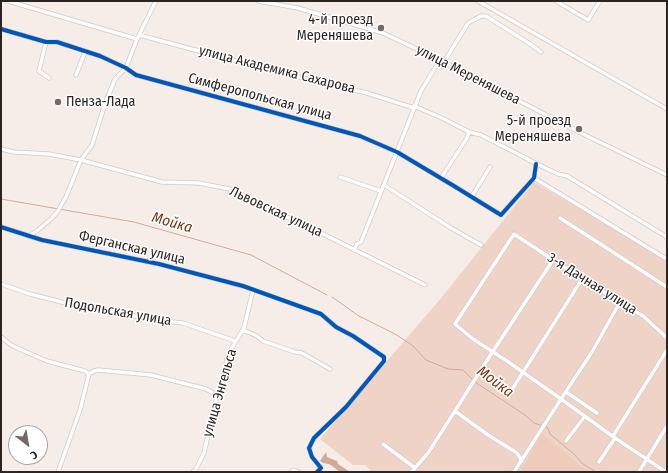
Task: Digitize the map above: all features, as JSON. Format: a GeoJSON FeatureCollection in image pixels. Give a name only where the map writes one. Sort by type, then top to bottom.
{"type":"FeatureCollection","features":[{"type":"Feature","properties":{"kind":"street"},"geometry":{"type":"LineString","coordinates":[[8,1],[137,39]]}},
{"type":"Feature","properties":{"kind":"street"},"geometry":{"type":"LineString","coordinates":[[30,236],[58,211],[66,197],[81,160],[92,144],[115,79],[126,68],[137,39],[156,1]]}},
{"type":"Feature","properties":{"kind":"street","name":"улица Мереняшева"},"geometry":{"type":"LineString","coordinates":[[258,1],[298,8],[383,33],[442,61],[583,134],[667,175]]}},
{"type":"Feature","properties":{"kind":"street"},"geometry":{"type":"LineString","coordinates":[[478,1],[667,109]]}},
{"type":"Feature","properties":{"kind":"street"},"geometry":{"type":"LineString","coordinates":[[556,1],[588,20],[600,1]]}},
{"type":"Feature","properties":{"kind":"street"},"geometry":{"type":"LineString","coordinates":[[354,250],[357,244],[361,242],[421,91],[468,24],[481,16],[486,16],[541,52]]}},
{"type":"Feature","properties":{"kind":"street","name":"Симферопольская улица"},"geometry":{"type":"LineString","coordinates":[[1,30],[46,42],[57,42],[100,56],[126,68],[136,75],[360,136],[397,152],[472,196],[501,215],[534,178]]}},
{"type":"Feature","properties":{"kind":"street","name":"улица Академика Сахарова"},"geometry":{"type":"LineString","coordinates":[[139,35],[285,74],[367,93],[414,107],[444,119],[470,132],[481,135],[537,165],[560,175],[567,176],[667,237]]}},
{"type":"Feature","properties":{"kind":"street"},"geometry":{"type":"LineString","coordinates":[[46,42],[39,71],[49,78]]}},
{"type":"Feature","properties":{"kind":"street"},"geometry":{"type":"LineString","coordinates":[[76,75],[85,52]]}},
{"type":"Feature","properties":{"kind":"street"},"geometry":{"type":"LineString","coordinates":[[441,178],[470,132]]}},
{"type":"Feature","properties":{"kind":"street","name":"Львовская улица"},"geometry":{"type":"LineString","coordinates":[[1,150],[49,154],[81,160],[162,182],[199,183],[234,190],[266,208],[301,223],[425,284]]}},
{"type":"Feature","properties":{"kind":"street"},"geometry":{"type":"LineString","coordinates":[[537,165],[534,178],[665,258],[667,257]]}},
{"type":"Feature","properties":{"kind":"street"},"geometry":{"type":"LineString","coordinates":[[472,196],[490,167]]}},
{"type":"Feature","properties":{"kind":"street"},"geometry":{"type":"LineString","coordinates":[[340,177],[381,191]]}},
{"type":"Feature","properties":{"kind":"street"},"geometry":{"type":"LineString","coordinates":[[384,185],[451,228],[481,245]]}},
{"type":"Feature","properties":{"kind":"street"},"geometry":{"type":"LineString","coordinates":[[560,218],[667,287]]}},
{"type":"Feature","properties":{"kind":"street","name":"Ферганская улица"},"geometry":{"type":"LineString","coordinates":[[1,227],[42,240],[159,264],[242,286],[321,314],[336,327],[354,336],[384,359],[384,361],[346,407],[314,438],[309,448],[312,457],[321,468],[317,472]]}},
{"type":"Feature","properties":{"kind":"street","name":"3-я Дачная улица"},"geometry":{"type":"LineString","coordinates":[[493,352],[473,339],[455,324],[514,234],[582,279],[646,318],[667,338]]}},
{"type":"Feature","properties":{"kind":"street"},"geometry":{"type":"LineString","coordinates":[[412,472],[428,452],[553,260]]}},
{"type":"Feature","properties":{"kind":"street"},"geometry":{"type":"LineString","coordinates":[[513,388],[582,279]]}},
{"type":"Feature","properties":{"kind":"street","name":"Подольская улица"},"geometry":{"type":"LineString","coordinates":[[1,284],[30,294],[82,307],[183,323],[235,341]]}},
{"type":"Feature","properties":{"kind":"street","name":"улица Энгельса"},"geometry":{"type":"LineString","coordinates":[[193,472],[204,453],[217,394],[222,383],[228,354],[243,330],[253,290]]}},
{"type":"Feature","properties":{"kind":"street"},"geometry":{"type":"LineString","coordinates":[[514,472],[592,352],[620,302]]}},
{"type":"Feature","properties":{"kind":"street"},"geometry":{"type":"LineString","coordinates":[[243,330],[254,334],[264,341],[302,353],[330,369]]}},
{"type":"Feature","properties":{"kind":"street"},"geometry":{"type":"LineString","coordinates":[[1,337],[11,345],[47,361],[78,368],[89,374]]}},
{"type":"Feature","properties":{"kind":"street"},"geometry":{"type":"LineString","coordinates":[[600,462],[667,350]]}},
{"type":"Feature","properties":{"kind":"street"},"geometry":{"type":"LineString","coordinates":[[493,352],[666,472]]}},
{"type":"Feature","properties":{"kind":"street"},"geometry":{"type":"LineString","coordinates":[[89,374],[98,370],[151,375],[206,389],[217,394]]}},
{"type":"Feature","properties":{"kind":"street"},"geometry":{"type":"LineString","coordinates":[[58,472],[80,410],[89,374]]}},
{"type":"Feature","properties":{"kind":"street"},"geometry":{"type":"LineString","coordinates":[[566,392],[597,413]]}},
{"type":"Feature","properties":{"kind":"street"},"geometry":{"type":"LineString","coordinates":[[455,411],[488,435],[517,453],[522,461]]}},
{"type":"Feature","properties":{"kind":"street"},"geometry":{"type":"LineString","coordinates":[[566,441],[585,416]]}},
{"type":"Feature","properties":{"kind":"street"},"geometry":{"type":"LineString","coordinates":[[639,472],[667,426]]}},
{"type":"Feature","properties":{"kind":"street"},"geometry":{"type":"LineString","coordinates":[[383,444],[415,468]]}},
{"type":"Feature","properties":{"kind":"street"},"geometry":{"type":"LineString","coordinates":[[291,472],[294,470],[298,472]]}},
{"type":"Feature","properties":{"kind":"shaded area"},"geometry":{"type":"Polygon","coordinates":[[[534,182],[667,260],[667,472],[372,472],[365,465],[353,465],[320,439],[442,297],[534,182]]]}},
{"type":"Feature","properties":{"kind":"shaded area"},"geometry":{"type":"Polygon","coordinates":[[[542,434],[579,465],[591,472],[520,472],[542,434]]]}},
{"type":"Feature","properties":{"kind":"shaded area"},"geometry":{"type":"Polygon","coordinates":[[[326,452],[327,457],[337,461],[338,464],[350,472],[339,471],[329,464],[320,461],[326,452]]]}},
{"type":"Feature","properties":{"kind":"waterway","name":"Мойка"},"geometry":{"type":"LineString","coordinates":[[1,199],[134,222],[251,255],[327,295]]}},
{"type":"Feature","properties":{"kind":"waterway","name":"Мойка"},"geometry":{"type":"LineString","coordinates":[[332,297],[359,316],[395,334],[412,345],[426,360],[448,369],[463,370],[473,380]]}},
{"type":"Feature","properties":{"kind":"waterway","name":"Мойка"},"geometry":{"type":"LineString","coordinates":[[475,382],[525,415],[534,423],[543,426]]}},
{"type":"Feature","properties":{"kind":"waterway","name":"Мойка"},"geometry":{"type":"LineString","coordinates":[[546,427],[548,428],[550,434],[574,454],[583,464],[596,472]]}},
{"type":"Feature","properties":{"kind":"cycle path"},"geometry":{"type":"LineString","coordinates":[[1,29],[46,42],[57,42],[100,56],[126,68],[136,75],[360,136],[397,152],[501,215],[534,178],[536,164]]}},
{"type":"Feature","properties":{"kind":"cycle path"},"geometry":{"type":"LineString","coordinates":[[1,227],[42,240],[159,264],[243,286],[321,314],[336,327],[353,336],[384,357],[384,361],[346,407],[314,438],[309,448],[312,457],[321,468],[317,472]]}},
{"type":"Feature","properties":{"kind":"place","name":"4-й проезд Мереняшева"},"geometry":{"type":"Point","coordinates":[381,28]}},
{"type":"Feature","properties":{"kind":"place","name":"Пенза-Лада"},"geometry":{"type":"Point","coordinates":[58,102]}},
{"type":"Feature","properties":{"kind":"place","name":"5-й проезд Мереняшева"},"geometry":{"type":"Point","coordinates":[579,129]}}]}
